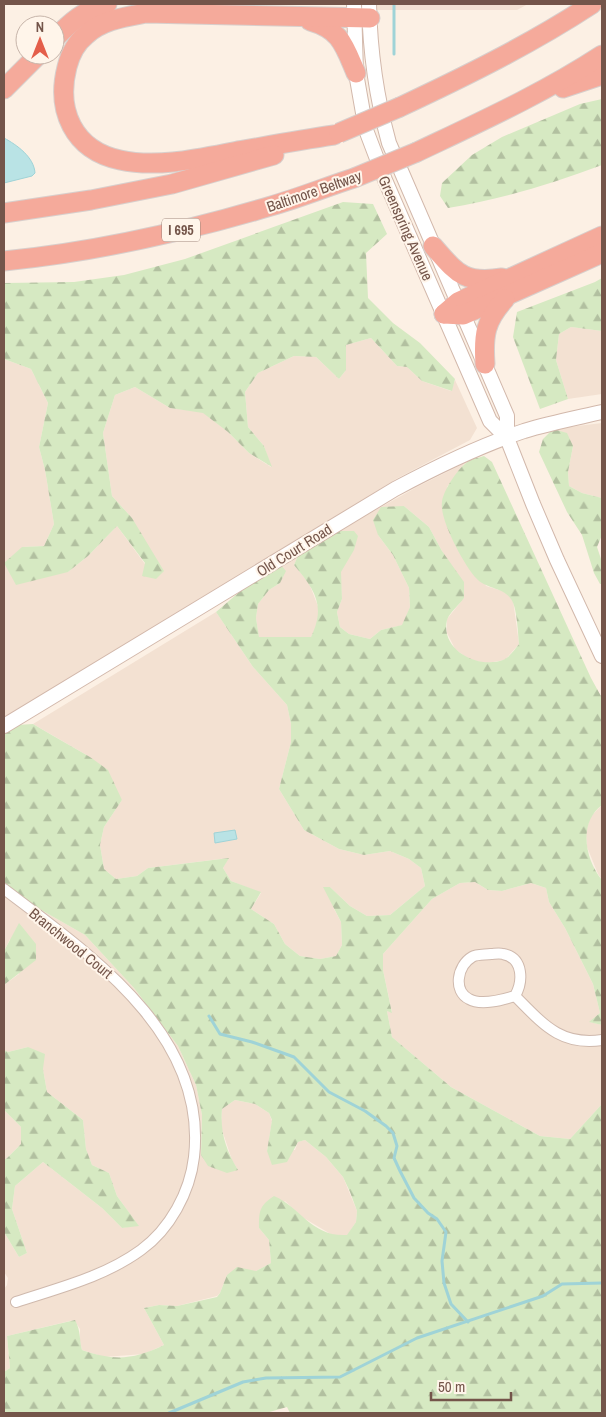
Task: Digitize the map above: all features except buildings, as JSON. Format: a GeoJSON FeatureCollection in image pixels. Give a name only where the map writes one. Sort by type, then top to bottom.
{"type":"FeatureCollection","features":[{"type":"Feature","properties":{"kind":"highway"},"geometry":{"type":"LineString","coordinates":[[65,29],[89,10],[107,4]]}},
{"type":"Feature","properties":{"kind":"highway"},"geometry":{"type":"LineString","coordinates":[[4,213],[91,200],[172,184],[256,161],[336,134],[479,70],[560,25],[592,4]]}},
{"type":"Feature","properties":{"kind":"highway"},"geometry":{"type":"LineString","coordinates":[[336,134],[187,160],[137,162],[120,160],[95,150],[82,141],[73,129],[65,113],[63,81],[69,58],[77,44],[87,34],[118,18],[146,13],[297,17],[362,11]]}},
{"type":"Feature","properties":{"kind":"highway"},"geometry":{"type":"LineString","coordinates":[[297,17],[323,25],[333,31],[343,43],[356,73]]}},
{"type":"Feature","properties":{"kind":"highway","name":"Baltimore Beltway"},"geometry":{"type":"LineString","coordinates":[[4,261],[98,248],[188,229],[272,206],[354,178],[417,152],[501,112],[602,55]]}},
{"type":"Feature","properties":{"kind":"highway"},"geometry":{"type":"LineString","coordinates":[[4,89],[28,65]]}},
{"type":"Feature","properties":{"kind":"highway"},"geometry":{"type":"LineString","coordinates":[[501,112],[602,75]]}},
{"type":"Feature","properties":{"kind":"highway"},"geometry":{"type":"LineString","coordinates":[[455,310],[520,274],[602,236]]}},
{"type":"Feature","properties":{"kind":"highway"},"geometry":{"type":"LineString","coordinates":[[433,246],[458,273],[467,277],[486,280],[520,274]]}},
{"type":"Feature","properties":{"kind":"highway"},"geometry":{"type":"LineString","coordinates":[[455,310],[508,296],[602,253]]}},
{"type":"Feature","properties":{"kind":"highway"},"geometry":{"type":"LineString","coordinates":[[485,364],[484,344],[488,323],[493,312],[508,296]]}},
{"type":"Feature","properties":{"kind":"main road","name":"Greenspring Avenue"},"geometry":{"type":"LineString","coordinates":[[362,11],[356,73],[366,130],[385,180],[485,364],[507,416],[507,438],[550,545],[602,656]]}},
{"type":"Feature","properties":{"kind":"main road","name":"Greenspring Avenue"},"geometry":{"type":"LineString","coordinates":[[362,11],[379,107],[394,157],[433,246],[490,421],[507,438]]}},
{"type":"Feature","properties":{"kind":"main road","name":"Old Court Road"},"geometry":{"type":"LineString","coordinates":[[4,726],[395,489],[433,469],[507,438],[552,423],[602,412]]}},
{"type":"Feature","properties":{"kind":"street","name":"Branchwood Court"},"geometry":{"type":"LineString","coordinates":[[4,889],[91,956],[118,981],[166,1041],[187,1084],[192,1104],[195,1147],[193,1167],[188,1185],[180,1202],[157,1236],[142,1250],[105,1272],[16,1302]]}},
{"type":"Feature","properties":{"kind":"street"},"geometry":{"type":"LineString","coordinates":[[503,954],[517,964],[521,971],[520,989],[515,996],[503,1000],[481,1002],[470,1000],[463,995],[460,987],[459,971],[464,963],[473,956],[503,954]]}},
{"type":"Feature","properties":{"kind":"street"},"geometry":{"type":"LineString","coordinates":[[515,996],[539,1020],[565,1038],[576,1041],[602,1040]]}},
{"type":"Feature","properties":{"kind":"shaded area"},"geometry":{"type":"Polygon","coordinates":[[[377,4],[528,4],[517,10],[377,10],[377,4]]]}},
{"type":"Feature","properties":{"kind":"shaded area"},"geometry":{"type":"Polygon","coordinates":[[[571,327],[602,331],[602,394],[568,399],[556,360],[559,334],[571,327]]]}},
{"type":"Feature","properties":{"kind":"shaded area"},"geometry":{"type":"Polygon","coordinates":[[[371,338],[397,366],[407,367],[422,381],[451,391],[455,380],[477,428],[470,440],[396,479],[236,581],[4,720],[4,359],[31,369],[48,403],[39,447],[54,524],[44,546],[22,547],[68,572],[88,556],[117,526],[156,579],[132,518],[112,496],[103,433],[115,395],[135,387],[170,408],[203,412],[228,432],[249,453],[271,467],[264,446],[248,427],[245,392],[258,373],[294,356],[316,357],[339,379],[346,370],[346,345],[371,338]]]}},
{"type":"Feature","properties":{"kind":"shaded area"},"geometry":{"type":"Polygon","coordinates":[[[602,423],[602,498],[582,493],[569,486],[568,472],[573,446],[553,429],[602,423]]]}},
{"type":"Feature","properties":{"kind":"shaded area"},"geometry":{"type":"Polygon","coordinates":[[[465,463],[447,487],[486,586],[506,592],[513,600],[519,644],[505,660],[487,663],[470,660],[455,649],[447,633],[447,619],[464,598],[429,527],[404,506],[378,535],[393,555],[409,588],[410,607],[403,625],[381,630],[370,639],[349,634],[340,627],[337,612],[342,599],[338,531],[465,463]]]}},
{"type":"Feature","properties":{"kind":"shaded area"},"geometry":{"type":"Polygon","coordinates":[[[299,553],[294,565],[309,583],[319,609],[318,623],[311,637],[259,638],[256,618],[258,604],[269,590],[280,583],[280,564],[299,553]]]}},
{"type":"Feature","properties":{"kind":"shaded area"},"geometry":{"type":"Polygon","coordinates":[[[216,612],[253,667],[287,705],[291,724],[291,742],[279,789],[304,830],[339,849],[364,855],[390,851],[409,859],[421,868],[425,886],[390,915],[367,916],[350,906],[330,887],[334,909],[341,922],[342,945],[336,956],[320,959],[300,956],[285,944],[274,924],[251,909],[261,893],[231,881],[223,868],[228,858],[148,868],[137,876],[116,879],[104,869],[100,845],[104,827],[122,800],[90,757],[33,724],[216,612]]]}},
{"type":"Feature","properties":{"kind":"shaded area"},"geometry":{"type":"Polygon","coordinates":[[[602,805],[602,880],[587,847],[586,832],[590,817],[602,805]]]}},
{"type":"Feature","properties":{"kind":"shaded area"},"geometry":{"type":"Polygon","coordinates":[[[4,882],[22,899],[85,935],[134,988],[178,1046],[196,1085],[202,1115],[201,1155],[238,1170],[232,1160],[221,1127],[222,1109],[235,1100],[255,1104],[269,1113],[272,1121],[267,1151],[295,1150],[298,1142],[305,1140],[326,1157],[343,1177],[357,1211],[356,1222],[347,1236],[334,1236],[302,1217],[285,1201],[259,1228],[269,1240],[271,1263],[256,1271],[227,1275],[217,1296],[177,1306],[159,1305],[144,1308],[164,1345],[144,1354],[104,1357],[82,1350],[80,1329],[74,1320],[7,1336],[10,1368],[4,1372],[4,1289],[8,1278],[4,1272],[4,1232],[19,1257],[27,1253],[12,1209],[15,1186],[43,1162],[102,1208],[122,1228],[138,1225],[117,1196],[109,1173],[92,1165],[86,1149],[83,1120],[47,1092],[43,1069],[28,1047],[8,1052],[4,1050],[4,985],[19,974],[10,939],[4,951],[4,882]]]}},
{"type":"Feature","properties":{"kind":"shaded area"},"geometry":{"type":"Polygon","coordinates":[[[475,882],[488,890],[502,891],[531,883],[546,888],[549,902],[565,928],[593,984],[600,1013],[590,1022],[602,1025],[602,1104],[570,1139],[540,1136],[451,1087],[392,1037],[387,1011],[392,1012],[383,970],[383,954],[432,899],[460,883],[475,882]]]}},
{"type":"Feature","properties":{"kind":"shaded area"},"geometry":{"type":"Polygon","coordinates":[[[4,1110],[21,1127],[21,1144],[6,1159],[4,1159],[4,1110]]]}},
{"type":"Feature","properties":{"kind":"green space"},"geometry":{"type":"Polygon","coordinates":[[[602,99],[602,165],[526,190],[448,208],[440,196],[442,183],[472,155],[502,137],[580,104],[602,99]]]}},
{"type":"Feature","properties":{"kind":"green space"},"geometry":{"type":"Polygon","coordinates":[[[343,202],[373,204],[387,234],[366,253],[368,298],[393,323],[420,343],[455,379],[452,391],[422,381],[407,367],[397,366],[371,338],[346,345],[346,370],[339,379],[316,357],[294,356],[258,373],[245,392],[248,427],[264,446],[272,467],[249,453],[228,432],[203,413],[170,408],[135,387],[115,395],[103,433],[112,496],[132,518],[164,571],[156,579],[142,576],[145,563],[117,526],[88,556],[68,572],[16,585],[4,563],[22,547],[44,546],[54,524],[39,447],[48,403],[31,369],[4,359],[4,283],[74,282],[124,275],[185,259],[343,202]]]}},
{"type":"Feature","properties":{"kind":"green space"},"geometry":{"type":"Polygon","coordinates":[[[602,278],[602,331],[571,327],[559,334],[556,360],[568,399],[540,409],[513,337],[517,312],[602,278]]]}},
{"type":"Feature","properties":{"kind":"green space"},"geometry":{"type":"Polygon","coordinates":[[[553,429],[567,433],[573,446],[568,472],[569,486],[582,493],[602,498],[602,535],[597,547],[602,562],[602,584],[600,584],[594,573],[582,535],[567,512],[539,452],[543,439],[553,429]]]}},
{"type":"Feature","properties":{"kind":"green space"},"geometry":{"type":"Polygon","coordinates":[[[484,456],[492,462],[591,678],[602,698],[602,805],[589,821],[587,841],[591,862],[602,880],[602,1025],[589,1022],[600,1013],[593,984],[565,928],[549,902],[546,888],[531,883],[502,891],[488,890],[475,882],[460,883],[432,899],[383,954],[383,970],[392,1013],[387,1011],[392,1037],[451,1087],[540,1136],[570,1139],[602,1104],[602,1413],[290,1413],[287,1407],[266,1413],[4,1413],[4,1372],[10,1368],[7,1336],[75,1320],[82,1350],[93,1354],[114,1357],[143,1354],[164,1345],[144,1308],[159,1305],[177,1306],[217,1297],[227,1275],[237,1267],[256,1271],[271,1263],[269,1240],[259,1228],[259,1217],[265,1203],[274,1196],[292,1207],[315,1227],[335,1234],[347,1235],[356,1222],[357,1211],[343,1177],[326,1157],[305,1140],[298,1142],[287,1162],[272,1165],[267,1151],[272,1120],[269,1113],[255,1104],[235,1100],[222,1109],[222,1126],[225,1141],[238,1170],[227,1173],[208,1166],[201,1155],[202,1115],[196,1085],[178,1046],[134,988],[85,935],[22,899],[4,882],[4,733],[17,725],[33,724],[90,757],[108,770],[122,800],[104,827],[100,845],[104,869],[116,879],[137,876],[148,868],[229,858],[223,868],[231,881],[261,892],[251,909],[274,924],[285,944],[300,956],[320,959],[336,956],[342,945],[341,922],[323,887],[330,887],[350,906],[367,916],[390,915],[425,886],[421,868],[409,859],[390,851],[364,855],[339,849],[304,830],[279,789],[291,742],[291,724],[287,705],[253,667],[216,612],[265,570],[280,564],[286,571],[280,583],[269,590],[258,604],[256,618],[259,637],[311,637],[318,616],[318,607],[308,582],[294,565],[299,553],[338,531],[354,531],[358,536],[354,550],[341,572],[342,599],[337,612],[340,627],[349,634],[370,639],[381,630],[402,625],[410,607],[409,588],[393,555],[378,535],[373,520],[381,507],[404,506],[429,527],[442,551],[464,582],[464,598],[447,620],[446,631],[449,640],[463,655],[472,659],[493,662],[505,659],[519,644],[513,603],[508,595],[480,582],[471,572],[453,542],[442,510],[445,492],[459,470],[470,460],[484,456]]]}},
{"type":"Feature","properties":{"kind":"green space"},"geometry":{"type":"Polygon","coordinates":[[[19,923],[36,944],[36,960],[4,985],[4,951],[19,923]]]}},
{"type":"Feature","properties":{"kind":"green space"},"geometry":{"type":"Polygon","coordinates":[[[28,1047],[45,1054],[43,1069],[47,1092],[83,1120],[86,1149],[92,1165],[109,1173],[117,1196],[139,1226],[122,1228],[102,1208],[43,1162],[15,1186],[12,1209],[27,1253],[19,1257],[4,1232],[4,1159],[21,1144],[21,1127],[4,1110],[4,1050],[8,1052],[28,1047]]]}},
{"type":"Feature","properties":{"kind":"water"},"geometry":{"type":"Polygon","coordinates":[[[4,138],[19,148],[32,162],[35,173],[32,176],[4,183],[4,138]]]}},
{"type":"Feature","properties":{"kind":"water"},"geometry":{"type":"Polygon","coordinates":[[[235,830],[237,839],[215,843],[214,833],[235,830]]]}},
{"type":"Feature","properties":{"kind":"waterway"},"geometry":{"type":"LineString","coordinates":[[394,4],[394,54]]}},
{"type":"Feature","properties":{"kind":"waterway"},"geometry":{"type":"LineString","coordinates":[[209,1016],[220,1034],[252,1042],[294,1057],[329,1092],[365,1111],[393,1133],[397,1146],[394,1158],[414,1198],[428,1213],[437,1219],[446,1232],[442,1261],[444,1283],[451,1304],[468,1322]]}},
{"type":"Feature","properties":{"kind":"waterway"},"geometry":{"type":"LineString","coordinates":[[169,1413],[243,1382],[266,1378],[340,1377],[417,1338],[543,1296],[562,1284],[602,1283]]}}]}
